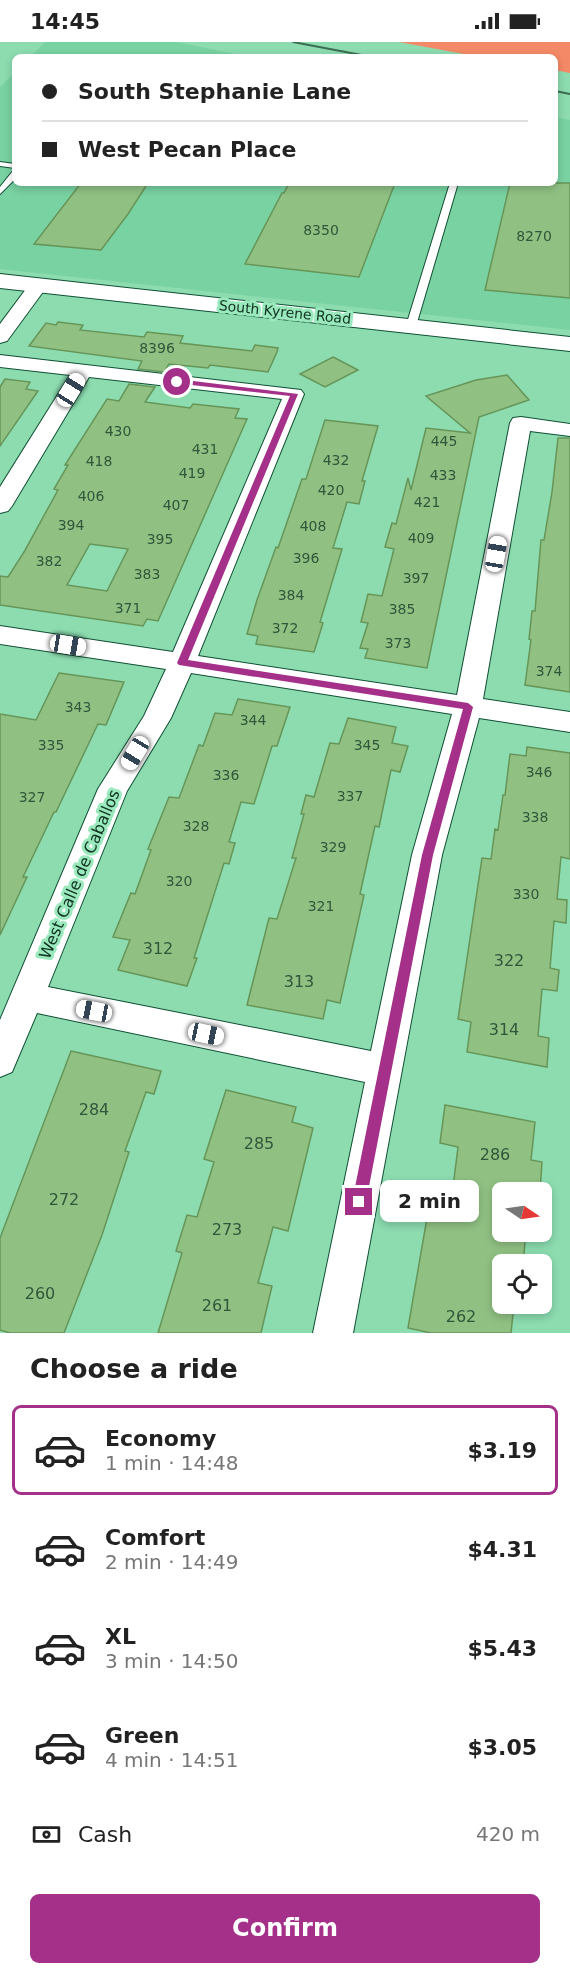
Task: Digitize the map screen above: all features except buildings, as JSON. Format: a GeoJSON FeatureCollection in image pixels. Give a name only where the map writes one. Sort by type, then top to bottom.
{"type":"FeatureCollection","features":[{"type":"Feature","properties":{"kind":"main road","name":"South Kyrene Road"},"geometry":{"type":"LineString","coordinates":[[0,281],[570,344]]}},
{"type":"Feature","properties":{"kind":"street"},"geometry":{"type":"LineString","coordinates":[[0,337],[39,285]]}},
{"type":"Feature","properties":{"kind":"street"},"geometry":{"type":"LineString","coordinates":[[0,361],[83,371],[0,506]]}},
{"type":"Feature","properties":{"kind":"street","name":"West Calle de Caballos"},"geometry":{"type":"LineString","coordinates":[[0,1061],[113,789],[157,718],[294,394],[83,371]]}},
{"type":"Feature","properties":{"kind":"street"},"geometry":{"type":"LineString","coordinates":[[333,1333],[427,855],[468,707],[520,423],[570,430]]}},
{"type":"Feature","properties":{"kind":"street"},"geometry":{"type":"LineString","coordinates":[[0,635],[570,722]]}},
{"type":"Feature","properties":{"kind":"street"},"geometry":{"type":"LineString","coordinates":[[27,997],[385,1070]]}},
{"type":"Feature","properties":{"kind":"lane"},"geometry":{"type":"LineString","coordinates":[[0,192],[12,178]]}},
{"type":"Feature","properties":{"kind":"lane"},"geometry":{"type":"LineString","coordinates":[[411,326],[453,186]]}},
{"type":"Feature","properties":{"kind":"shaded area"},"geometry":{"type":"Polygon","coordinates":[[[45,42],[176,42],[235,54],[33,54],[45,42]]]}},
{"type":"Feature","properties":{"kind":"shaded area"},"geometry":{"type":"Polygon","coordinates":[[[399,42],[570,42],[570,73],[558,71],[558,54],[464,54],[399,42]]]}},
{"type":"Feature","properties":{"kind":"shaded area"},"geometry":{"type":"Polygon","coordinates":[[[12,75],[12,186],[558,186],[558,118],[570,120],[570,330],[0,269],[0,87],[12,75]]]}},
{"type":"Feature","properties":{"kind":"railway"},"geometry":{"type":"LineString","coordinates":[[293,42],[356,54]]}},
{"type":"Feature","properties":{"kind":"railway"},"geometry":{"type":"LineString","coordinates":[[558,92],[570,94]]}},
{"type":"Feature","properties":{"kind":"route"},"geometry":{"type":"LineString","coordinates":[[177,382],[294,394],[182,663],[468,707],[427,855],[359,1202]]}}]}
